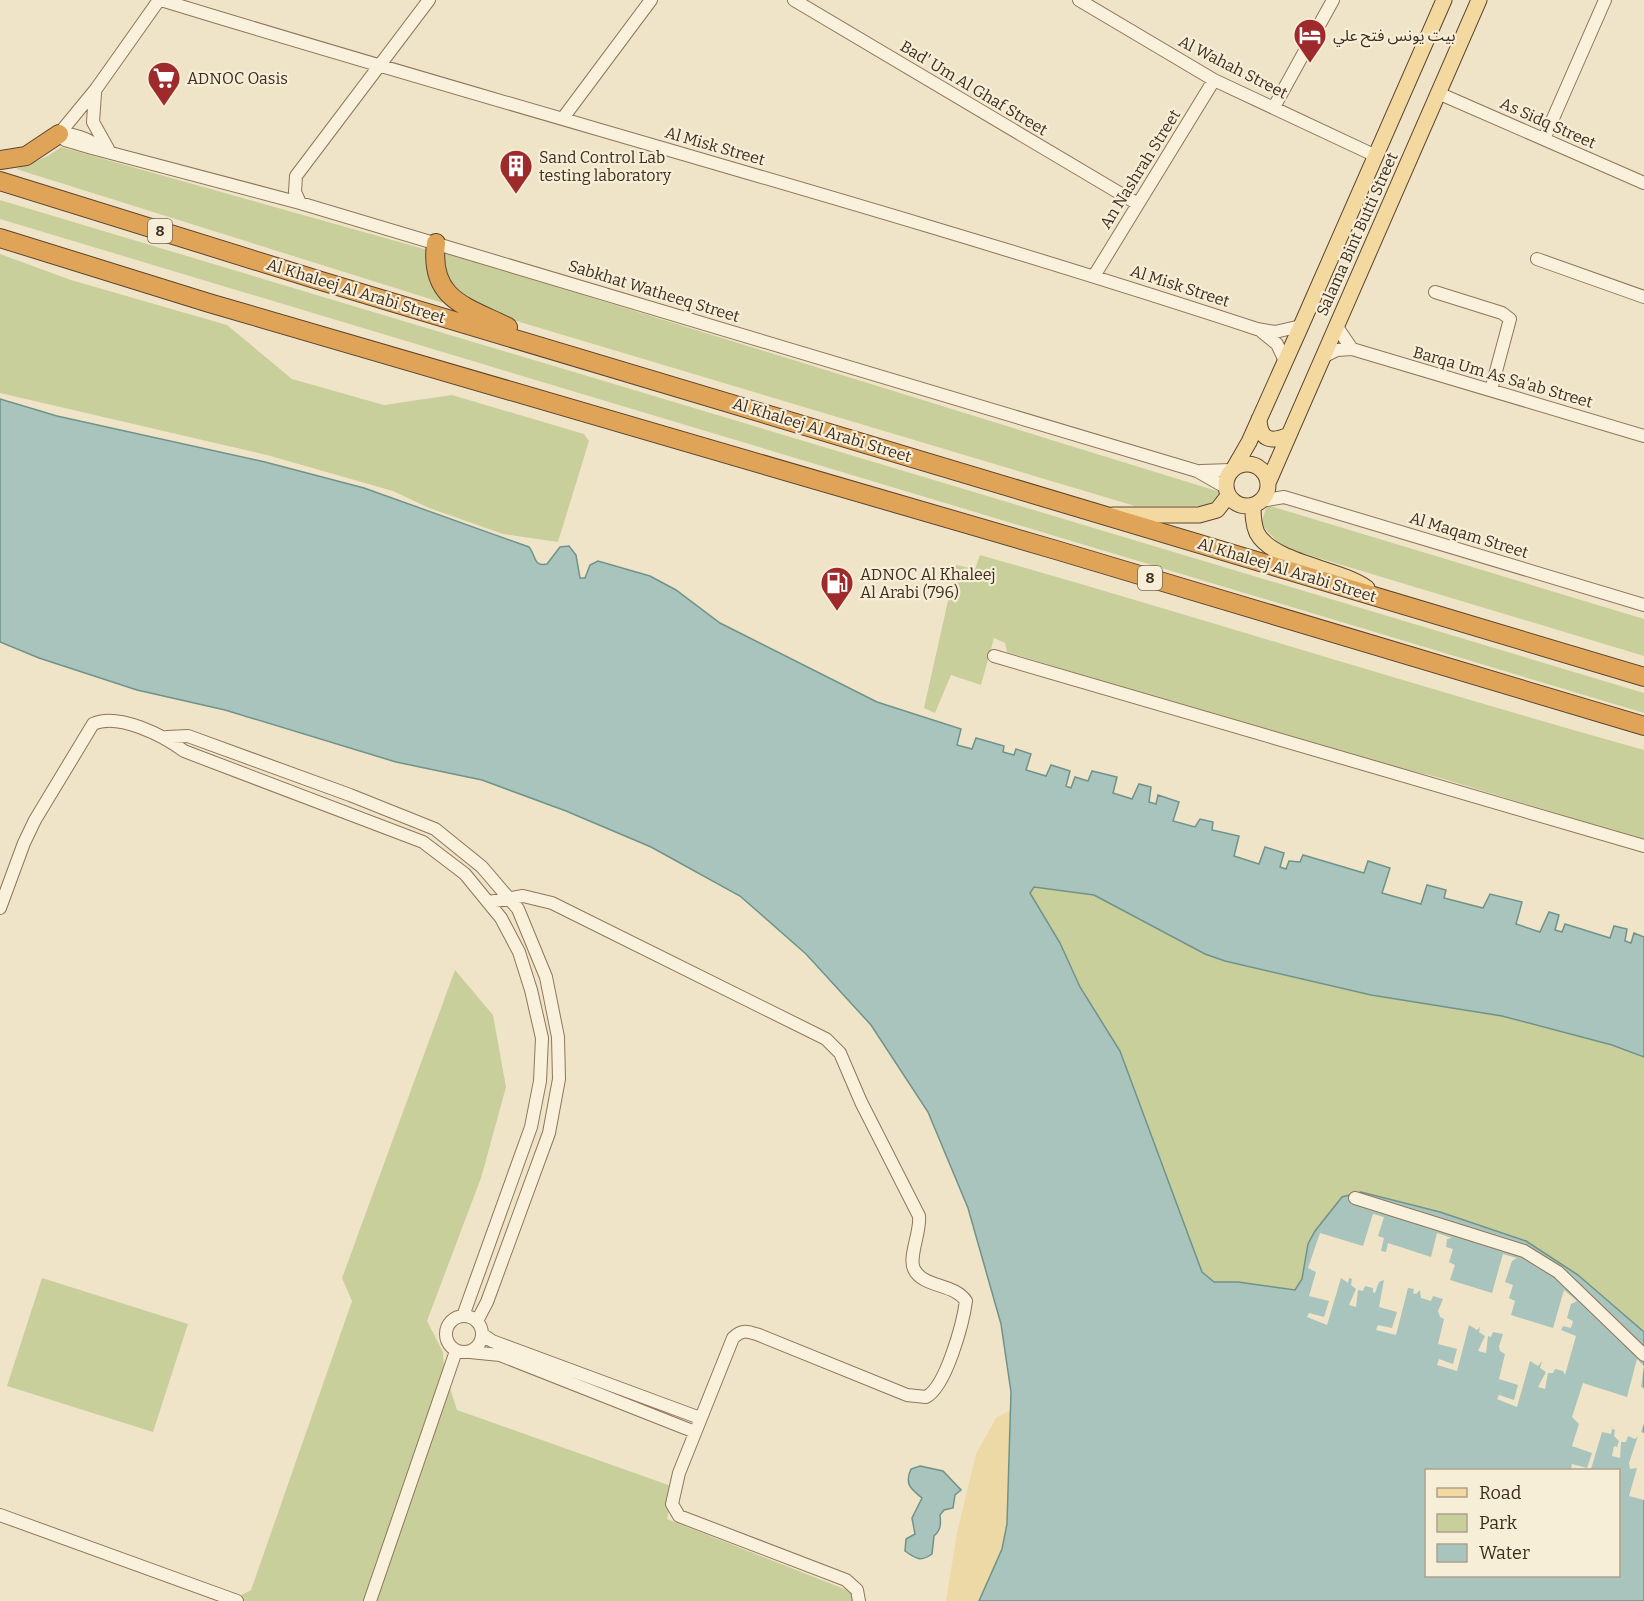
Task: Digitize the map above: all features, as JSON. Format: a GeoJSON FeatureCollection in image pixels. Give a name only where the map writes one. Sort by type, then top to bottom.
{"type":"FeatureCollection","features":[{"type":"Feature","properties":{"kind":"highway"},"geometry":{"type":"LineString","coordinates":[[0,160],[26,156],[59,134]]}},
{"type":"Feature","properties":{"kind":"highway","name":"Al Khaleej Al Arabi Street"},"geometry":{"type":"LineString","coordinates":[[0,181],[309,278],[553,349],[1644,677]]}},
{"type":"Feature","properties":{"kind":"highway","name":"8"},"geometry":{"type":"LineString","coordinates":[[0,238],[209,303],[1011,536],[1644,726]]}},
{"type":"Feature","properties":{"kind":"highway"},"geometry":{"type":"LineString","coordinates":[[436,243],[434,261],[437,279],[452,298],[553,349]]}},
{"type":"Feature","properties":{"kind":"main road","name":"Salama Bint Butti Street"},"geometry":{"type":"LineString","coordinates":[[1232,469],[1259,419],[1444,0]]}},
{"type":"Feature","properties":{"kind":"main road","name":"Salama Bint Butti Street"},"geometry":{"type":"LineString","coordinates":[[1268,484],[1479,0]]}},
{"type":"Feature","properties":{"kind":"main road"},"geometry":{"type":"LineString","coordinates":[[1259,419],[1260,432],[1264,438],[1272,441],[1288,435]]}},
{"type":"Feature","properties":{"kind":"main road"},"geometry":{"type":"LineString","coordinates":[[1107,515],[1199,515],[1217,510],[1227,492],[1232,469],[1244,463],[1256,465],[1264,472],[1268,484],[1257,503],[1255,529],[1265,541],[1285,553],[1359,583],[1377,597]]}},
{"type":"Feature","properties":{"kind":"main road"},"geometry":{"type":"LineString","coordinates":[[1227,492],[1235,503],[1257,503]]}},
{"type":"Feature","properties":{"kind":"street","name":"Al Misk Street"},"geometry":{"type":"LineString","coordinates":[[160,0],[379,67],[563,118],[1094,276],[1257,329],[1275,332],[1301,326]]}},
{"type":"Feature","properties":{"kind":"street"},"geometry":{"type":"LineString","coordinates":[[59,134],[96,89],[160,0]]}},
{"type":"Feature","properties":{"kind":"street"},"geometry":{"type":"LineString","coordinates":[[300,203],[295,192],[296,176],[429,0]]}},
{"type":"Feature","properties":{"kind":"street"},"geometry":{"type":"LineString","coordinates":[[563,118],[651,0]]}},
{"type":"Feature","properties":{"kind":"street","name":"Bad' Um Al Ghaf Street"},"geometry":{"type":"LineString","coordinates":[[794,0],[1138,204]]}},
{"type":"Feature","properties":{"kind":"street","name":"Al Wahah Street"},"geometry":{"type":"LineString","coordinates":[[1079,0],[1215,80],[1376,156]]}},
{"type":"Feature","properties":{"kind":"street"},"geometry":{"type":"LineString","coordinates":[[1274,107],[1333,0]]}},
{"type":"Feature","properties":{"kind":"street"},"geometry":{"type":"LineString","coordinates":[[1544,139],[1605,0]]}},
{"type":"Feature","properties":{"kind":"street","name":"An Nashrah Street"},"geometry":{"type":"LineString","coordinates":[[1094,276],[1215,80]]}},
{"type":"Feature","properties":{"kind":"street"},"geometry":{"type":"LineString","coordinates":[[96,89],[93,100],[93,123],[105,150]]}},
{"type":"Feature","properties":{"kind":"street","name":"As Sidq Street"},"geometry":{"type":"LineString","coordinates":[[1438,93],[1644,183]]}},
{"type":"Feature","properties":{"kind":"street","name":"Sabkhat Watheeq Street"},"geometry":{"type":"LineString","coordinates":[[59,134],[68,134],[94,143],[105,150],[300,203],[1197,471],[1227,492]]}},
{"type":"Feature","properties":{"kind":"street"},"geometry":{"type":"LineString","coordinates":[[1537,259],[1644,297]]}},
{"type":"Feature","properties":{"kind":"street"},"geometry":{"type":"LineString","coordinates":[[1435,292],[1502,313],[1510,319],[1491,390]]}},
{"type":"Feature","properties":{"kind":"street"},"geometry":{"type":"LineString","coordinates":[[1337,327],[1352,349]]}},
{"type":"Feature","properties":{"kind":"street","name":"Al Misk Street"},"geometry":{"type":"LineString","coordinates":[[1257,329],[1277,344],[1285,361]]}},
{"type":"Feature","properties":{"kind":"street"},"geometry":{"type":"LineString","coordinates":[[1323,357],[1337,350],[1352,349]]}},
{"type":"Feature","properties":{"kind":"street","name":"Barqa Um As Sa'ab Street"},"geometry":{"type":"LineString","coordinates":[[1352,349],[1644,436]]}},
{"type":"Feature","properties":{"kind":"street","name":"Sabkhat Watheeq Street"},"geometry":{"type":"LineString","coordinates":[[1197,471],[1232,469]]}},
{"type":"Feature","properties":{"kind":"street","name":"Al Maqam Street"},"geometry":{"type":"LineString","coordinates":[[1268,484],[1284,497],[1644,605]]}},
{"type":"Feature","properties":{"kind":"street","name":"Al Maqam Street"},"geometry":{"type":"LineString","coordinates":[[1257,503],[1284,497]]}},
{"type":"Feature","properties":{"kind":"street"},"geometry":{"type":"LineString","coordinates":[[994,656],[1644,846]]}},
{"type":"Feature","properties":{"kind":"street"},"geometry":{"type":"LineString","coordinates":[[0,908],[35,819],[93,724],[103,719],[166,737],[188,736],[350,795],[435,829],[482,867],[519,909],[546,977],[558,1037],[559,1079],[549,1133],[487,1302],[477,1321]]}},
{"type":"Feature","properties":{"kind":"street"},"geometry":{"type":"LineString","coordinates":[[166,737],[184,751],[423,842],[465,874],[489,902],[519,952],[542,1038],[540,1070],[531,1127],[464,1316]]}},
{"type":"Feature","properties":{"kind":"street"},"geometry":{"type":"LineString","coordinates":[[489,902],[523,896],[552,903],[826,1039],[840,1053],[861,1102],[919,1216],[920,1226],[912,1256],[913,1268],[921,1277],[955,1290],[966,1301],[964,1315],[940,1385],[926,1397],[907,1395],[745,1330],[733,1338],[700,1418],[672,1497],[676,1513],[846,1580],[857,1590],[859,1601]]}},
{"type":"Feature","properties":{"kind":"street"},"geometry":{"type":"LineString","coordinates":[[1354,1198],[1524,1251],[1558,1272],[1644,1355]]}},
{"type":"Feature","properties":{"kind":"street"},"geometry":{"type":"LineString","coordinates":[[470,1352],[481,1342],[482,1334],[477,1321],[464,1316],[450,1322],[446,1328],[447,1342],[456,1351],[500,1355],[695,1432]]}},
{"type":"Feature","properties":{"kind":"street"},"geometry":{"type":"LineString","coordinates":[[482,1334],[492,1341],[700,1418]]}},
{"type":"Feature","properties":{"kind":"street"},"geometry":{"type":"LineString","coordinates":[[370,1601],[456,1351]]}},
{"type":"Feature","properties":{"kind":"street"},"geometry":{"type":"LineString","coordinates":[[0,1515],[237,1601]]}},
{"type":"Feature","properties":{"kind":"green space"},"geometry":{"type":"Polygon","coordinates":[[[61,147],[428,250],[434,284],[443,303],[16,169],[48,156],[61,147]]]}},
{"type":"Feature","properties":{"kind":"green space"},"geometry":{"type":"Polygon","coordinates":[[[0,200],[1644,693],[1644,713],[0,219],[0,200]]]}},
{"type":"Feature","properties":{"kind":"green space"},"geometry":{"type":"Polygon","coordinates":[[[444,252],[1220,492],[1215,506],[1135,506],[480,310],[446,281],[444,252]]]}},
{"type":"Feature","properties":{"kind":"green space"},"geometry":{"type":"Polygon","coordinates":[[[0,254],[71,280],[227,325],[292,379],[384,405],[452,395],[584,434],[589,441],[558,542],[503,534],[429,508],[393,491],[267,455],[0,393],[0,254]]]}},
{"type":"Feature","properties":{"kind":"green space"},"geometry":{"type":"Polygon","coordinates":[[[1267,505],[1644,619],[1644,656],[1282,547],[1261,524],[1267,505]]]}},
{"type":"Feature","properties":{"kind":"green space"},"geometry":{"type":"Polygon","coordinates":[[[980,555],[1644,750],[1644,840],[1437,777],[1345,755],[1007,652],[1005,643],[994,638],[981,685],[951,675],[935,713],[924,708],[956,565],[975,569],[980,555]]]}},
{"type":"Feature","properties":{"kind":"green space"},"geometry":{"type":"Polygon","coordinates":[[[1034,887],[1094,895],[1205,954],[1225,961],[1371,995],[1502,1016],[1612,1045],[1644,1057],[1644,1332],[1578,1275],[1440,1212],[1361,1192],[1342,1197],[1315,1231],[1308,1244],[1302,1279],[1295,1290],[1238,1282],[1214,1282],[1202,1272],[1120,1051],[1080,987],[1060,943],[1030,893],[1034,887]]]}},
{"type":"Feature","properties":{"kind":"green space"},"geometry":{"type":"Polygon","coordinates":[[[455,970],[493,1015],[506,1087],[481,1178],[427,1321],[443,1352],[444,1369],[457,1410],[674,1487],[667,1519],[857,1594],[855,1601],[230,1601],[251,1590],[352,1301],[342,1278],[455,970]]]}},
{"type":"Feature","properties":{"kind":"green space"},"geometry":{"type":"Polygon","coordinates":[[[42,1278],[188,1324],[153,1432],[7,1386],[42,1278]]]}},
{"type":"Feature","properties":{"kind":"sand"},"geometry":{"type":"Polygon","coordinates":[[[1011,1410],[1007,1524],[1002,1549],[979,1601],[946,1601],[957,1533],[976,1454],[996,1418],[1011,1410]]]}},
{"type":"Feature","properties":{"kind":"water"},"geometry":{"type":"Polygon","coordinates":[[[0,399],[57,416],[265,462],[364,488],[529,547],[539,564],[547,564],[560,547],[569,546],[576,555],[580,578],[585,578],[590,565],[598,561],[650,576],[676,590],[720,623],[877,702],[961,729],[957,745],[972,749],[976,738],[1004,746],[1003,752],[1014,755],[1016,749],[1031,754],[1026,770],[1046,776],[1051,765],[1070,771],[1066,786],[1071,788],[1075,777],[1088,781],[1092,771],[1117,777],[1113,793],[1132,799],[1139,784],[1151,787],[1149,802],[1156,804],[1158,795],[1179,802],[1173,821],[1195,827],[1200,819],[1213,822],[1212,830],[1239,836],[1234,856],[1259,864],[1265,847],[1284,853],[1280,867],[1286,869],[1289,861],[1300,862],[1303,855],[1364,873],[1368,861],[1390,868],[1382,893],[1421,904],[1427,885],[1446,890],[1444,898],[1483,908],[1490,894],[1522,902],[1516,924],[1540,932],[1549,912],[1559,915],[1555,930],[1562,932],[1565,924],[1610,938],[1614,926],[1627,929],[1625,941],[1631,943],[1634,933],[1644,937],[1644,1057],[1612,1045],[1502,1016],[1371,995],[1225,961],[1205,954],[1094,895],[1034,887],[1030,893],[1060,943],[1080,987],[1120,1051],[1202,1272],[1214,1282],[1238,1282],[1295,1290],[1302,1279],[1308,1244],[1315,1231],[1342,1197],[1361,1192],[1440,1212],[1526,1241],[1578,1275],[1644,1332],[1644,1601],[979,1601],[1002,1549],[1007,1524],[1011,1392],[1001,1324],[968,1208],[928,1112],[871,1025],[806,954],[740,896],[651,847],[566,811],[482,780],[396,762],[225,710],[137,690],[39,658],[0,642],[0,399]]]}},
{"type":"Feature","properties":{"kind":"water"},"geometry":{"type":"Polygon","coordinates":[[[920,1466],[943,1471],[961,1490],[955,1495],[953,1508],[944,1510],[940,1515],[940,1527],[934,1536],[932,1554],[922,1559],[915,1558],[905,1551],[906,1539],[915,1534],[912,1518],[922,1498],[912,1489],[908,1479],[911,1469],[920,1466]]]}},
{"type":"Feature","properties":{"kind":"pier"},"geometry":{"type":"Polygon","coordinates":[[[1373,1214],[1384,1217],[1378,1236],[1384,1238],[1381,1251],[1386,1252],[1388,1243],[1431,1257],[1437,1233],[1452,1238],[1447,1239],[1446,1247],[1453,1249],[1449,1262],[1455,1265],[1450,1280],[1492,1293],[1503,1254],[1517,1258],[1512,1261],[1505,1282],[1513,1285],[1509,1298],[1515,1301],[1511,1315],[1553,1328],[1564,1290],[1577,1301],[1571,1304],[1567,1318],[1573,1321],[1571,1328],[1563,1326],[1561,1330],[1576,1336],[1565,1375],[1563,1371],[1555,1369],[1553,1373],[1548,1373],[1545,1389],[1538,1387],[1546,1372],[1540,1368],[1542,1361],[1538,1366],[1530,1361],[1517,1407],[1497,1399],[1499,1395],[1514,1400],[1518,1385],[1499,1379],[1505,1354],[1500,1351],[1499,1346],[1503,1334],[1493,1332],[1491,1337],[1488,1336],[1486,1353],[1478,1351],[1485,1336],[1479,1332],[1480,1327],[1477,1330],[1469,1325],[1457,1371],[1437,1365],[1439,1359],[1453,1364],[1457,1349],[1438,1344],[1444,1319],[1440,1317],[1438,1311],[1443,1299],[1433,1296],[1431,1301],[1421,1298],[1420,1290],[1416,1294],[1413,1293],[1414,1289],[1408,1288],[1396,1335],[1376,1330],[1378,1325],[1392,1328],[1397,1312],[1379,1307],[1384,1280],[1379,1282],[1375,1293],[1373,1288],[1365,1286],[1363,1291],[1358,1290],[1356,1307],[1349,1305],[1356,1289],[1351,1285],[1352,1279],[1349,1278],[1348,1283],[1341,1278],[1327,1325],[1307,1317],[1309,1313],[1324,1317],[1329,1301],[1309,1296],[1316,1272],[1308,1268],[1320,1233],[1363,1246],[1373,1214]]]}},
{"type":"Feature","properties":{"kind":"pier"},"geometry":{"type":"Polygon","coordinates":[[[1637,1359],[1644,1366],[1641,1387],[1644,1388],[1644,1424],[1641,1432],[1644,1433],[1644,1500],[1629,1496],[1637,1468],[1630,1469],[1629,1463],[1638,1436],[1635,1439],[1628,1436],[1626,1442],[1621,1442],[1620,1458],[1612,1456],[1614,1446],[1617,1447],[1619,1441],[1614,1436],[1615,1430],[1612,1429],[1611,1434],[1602,1432],[1591,1469],[1571,1469],[1572,1464],[1587,1468],[1592,1453],[1572,1446],[1579,1424],[1572,1417],[1583,1383],[1627,1397],[1637,1359]]]}},
{"type":"Feature","properties":{"kind":"place","name":"بيت يونس فتح علي"},"geometry":{"type":"Point","coordinates":[1310,64]}},
{"type":"Feature","properties":{"kind":"place","name":"ADNOC Oasis"},"geometry":{"type":"Point","coordinates":[164,107]}},
{"type":"Feature","properties":{"kind":"place","name":"Sand Control Lab testing laboratory"},"geometry":{"type":"Point","coordinates":[516,195]}},
{"type":"Feature","properties":{"kind":"place","name":"ADNOC Al Khaleej Al Arabi (796)"},"geometry":{"type":"Point","coordinates":[837,612]}}]}
